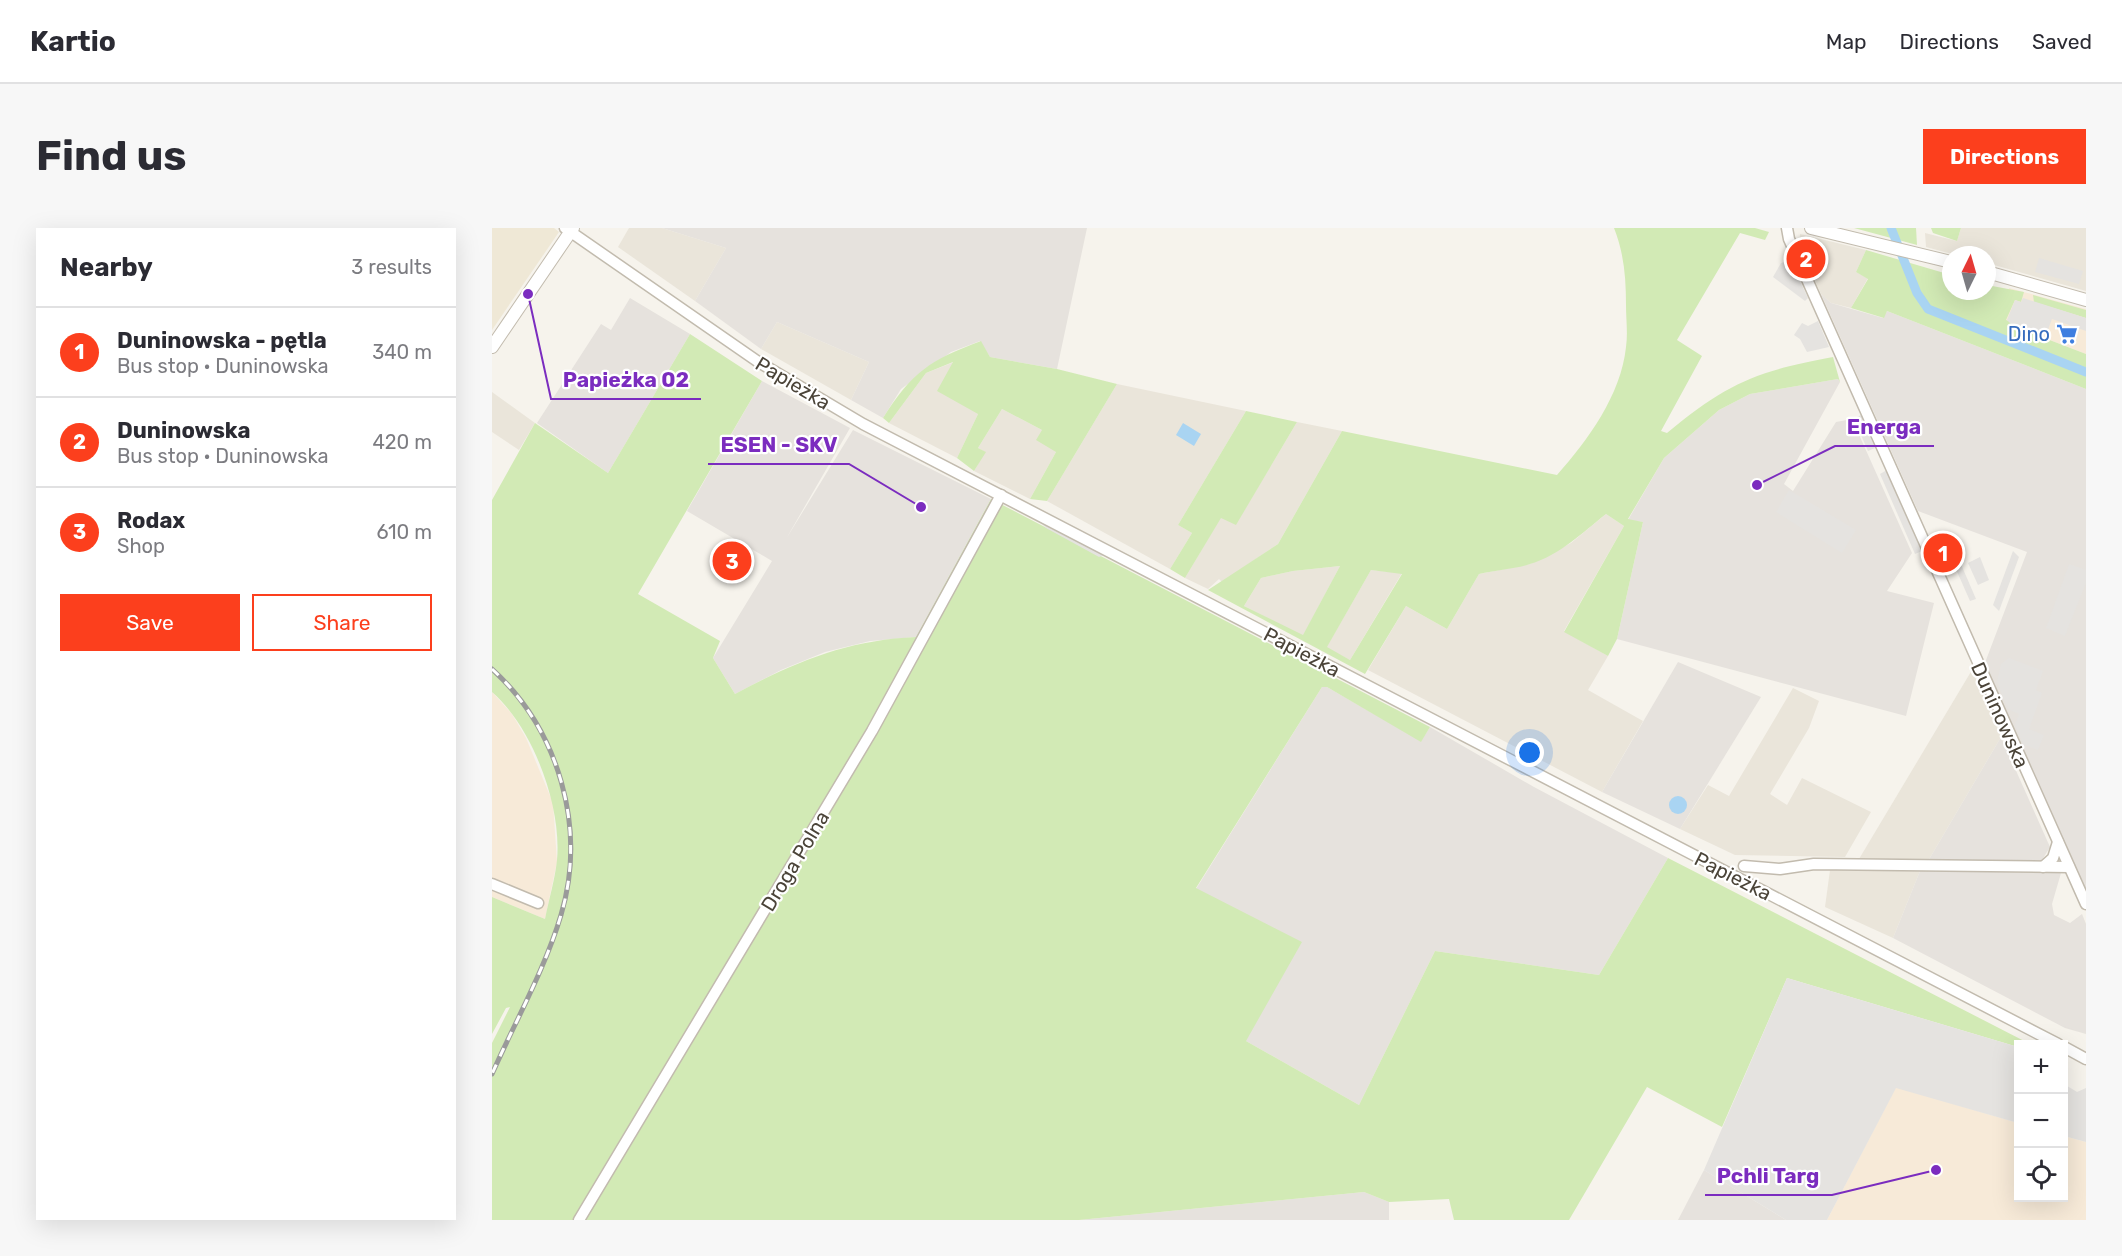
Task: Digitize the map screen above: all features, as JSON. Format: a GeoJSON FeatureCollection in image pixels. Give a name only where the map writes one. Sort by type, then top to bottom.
{"type":"FeatureCollection","features":[{"type":"Feature","properties":{"kind":"street","name":"Duninowska"},"geometry":{"type":"LineString","coordinates":[[1787,228],[1789,239],[2086,904]]}},
{"type":"Feature","properties":{"kind":"street"},"geometry":{"type":"LineString","coordinates":[[1811,228],[1942,260]]}},
{"type":"Feature","properties":{"kind":"street"},"geometry":{"type":"LineString","coordinates":[[492,347],[569,229]]}},
{"type":"Feature","properties":{"kind":"street","name":"Papieżka"},"geometry":{"type":"LineString","coordinates":[[569,229],[757,361],[863,424],[2050,1040]]}},
{"type":"Feature","properties":{"kind":"street"},"geometry":{"type":"LineString","coordinates":[[1996,275],[2086,300]]}},
{"type":"Feature","properties":{"kind":"street","name":"Droga Polna"},"geometry":{"type":"LineString","coordinates":[[579,1220],[860,750],[1001,495]]}},
{"type":"Feature","properties":{"kind":"street"},"geometry":{"type":"LineString","coordinates":[[2043,867],[2053,858],[2058,842]]}},
{"type":"Feature","properties":{"kind":"street","name":"Papieżka"},"geometry":{"type":"LineString","coordinates":[[1744,866],[1780,869],[1814,864],[2069,867]]}},
{"type":"Feature","properties":{"kind":"street"},"geometry":{"type":"LineString","coordinates":[[492,884],[538,903]]}},
{"type":"Feature","properties":{"kind":"street"},"geometry":{"type":"LineString","coordinates":[[2068,1049],[2085,1055]]}},
{"type":"Feature","properties":{"kind":"shaded area"},"geometry":{"type":"Polygon","coordinates":[[[492,228],[554,228],[559,232],[492,330],[492,228]]]}},
{"type":"Feature","properties":{"kind":"shaded area"},"geometry":{"type":"Polygon","coordinates":[[[629,228],[662,228],[726,248],[695,301],[618,247],[629,228]]]}},
{"type":"Feature","properties":{"kind":"shaded area"},"geometry":{"type":"Polygon","coordinates":[[[662,228],[1087,228],[1057,369],[990,357],[980,341],[951,352],[901,389],[883,418],[851,400],[869,362],[777,322],[761,349],[695,301],[726,248],[662,228]]]}},
{"type":"Feature","properties":{"kind":"shaded area"},"geometry":{"type":"Polygon","coordinates":[[[1961,228],[2086,228],[2086,291],[1996,266],[1996,246],[1942,246],[1942,251],[1926,247],[1925,233],[1957,241],[1961,228]]]}},
{"type":"Feature","properties":{"kind":"shaded area"},"geometry":{"type":"Polygon","coordinates":[[[1800,234],[1866,250],[1856,272],[1868,278],[1851,308],[1831,303],[1821,294],[1799,245],[1800,234]]]}},
{"type":"Feature","properties":{"kind":"shaded area"},"geometry":{"type":"Polygon","coordinates":[[[2039,258],[2083,271],[2079,284],[2035,272],[2039,258]]]}},
{"type":"Feature","properties":{"kind":"shaded area"},"geometry":{"type":"Polygon","coordinates":[[[1790,260],[1808,298],[1805,301],[1773,277],[1781,263],[1790,260]]]}},
{"type":"Feature","properties":{"kind":"shaded area"},"geometry":{"type":"Polygon","coordinates":[[[2009,288],[2086,309],[2086,354],[2000,321],[2009,288]]]}},
{"type":"Feature","properties":{"kind":"shaded area"},"geometry":{"type":"Polygon","coordinates":[[[1821,294],[1831,303],[1883,318],[1887,311],[2086,389],[2086,893],[1983,668],[2027,552],[1918,511],[1821,294]]]}},
{"type":"Feature","properties":{"kind":"shaded area"},"geometry":{"type":"Polygon","coordinates":[[[630,298],[690,334],[608,473],[537,423],[601,324],[611,330],[630,298]]]}},
{"type":"Feature","properties":{"kind":"shaded area"},"geometry":{"type":"Polygon","coordinates":[[[2023,298],[2086,318],[2086,331],[2052,319],[2046,335],[2041,333],[2040,336],[2033,333],[2034,330],[2012,325],[2007,320],[2015,300],[2021,302],[2023,298]]]}},
{"type":"Feature","properties":{"kind":"shaded area"},"geometry":{"type":"Polygon","coordinates":[[[1818,321],[1829,347],[1807,352],[1800,339],[1794,335],[1802,323],[1808,326],[1818,321]]]}},
{"type":"Feature","properties":{"kind":"shaded area"},"geometry":{"type":"Polygon","coordinates":[[[777,322],[869,362],[851,400],[761,349],[777,322]]]}},
{"type":"Feature","properties":{"kind":"shaded area"},"geometry":{"type":"Polygon","coordinates":[[[954,362],[978,414],[957,458],[889,423],[926,373],[954,362]]]}},
{"type":"Feature","properties":{"kind":"shaded area"},"geometry":{"type":"Polygon","coordinates":[[[1838,379],[1840,382],[1784,484],[1793,491],[1836,422],[1852,419],[1912,553],[1887,591],[1934,603],[1906,716],[1617,639],[1643,522],[1628,520],[1664,458],[1719,410],[1750,394],[1838,379]]]}},
{"type":"Feature","properties":{"kind":"shaded area"},"geometry":{"type":"Polygon","coordinates":[[[762,381],[850,428],[786,539],[853,430],[991,499],[916,637],[870,641],[825,652],[781,670],[735,694],[713,658],[772,561],[687,511],[762,381]]]}},
{"type":"Feature","properties":{"kind":"shaded area"},"geometry":{"type":"Polygon","coordinates":[[[1117,384],[1246,411],[1178,525],[1192,533],[1170,569],[1047,501],[1117,384]]]}},
{"type":"Feature","properties":{"kind":"shaded area"},"geometry":{"type":"Polygon","coordinates":[[[492,392],[535,423],[519,450],[492,432],[492,392]]]}},
{"type":"Feature","properties":{"kind":"shaded area"},"geometry":{"type":"Polygon","coordinates":[[[1002,409],[1042,430],[1056,452],[1030,499],[974,471],[985,452],[978,448],[1002,409]]]}},
{"type":"Feature","properties":{"kind":"shaded area"},"geometry":{"type":"Polygon","coordinates":[[[1861,415],[1875,448],[1868,451],[1854,419],[1861,415]]]}},
{"type":"Feature","properties":{"kind":"shaded area"},"geometry":{"type":"Polygon","coordinates":[[[1297,422],[1342,431],[1278,544],[1222,582],[1219,579],[1208,589],[1185,578],[1221,517],[1236,524],[1297,422]]]}},
{"type":"Feature","properties":{"kind":"shaded area"},"geometry":{"type":"Polygon","coordinates":[[[1887,470],[1922,551],[1915,554],[1880,474],[1887,470]]]}},
{"type":"Feature","properties":{"kind":"shaded area"},"geometry":{"type":"Polygon","coordinates":[[[1789,490],[1856,530],[1842,553],[1776,512],[1789,490]]]}},
{"type":"Feature","properties":{"kind":"shaded area"},"geometry":{"type":"Polygon","coordinates":[[[1606,514],[1624,526],[1564,631],[1608,656],[1588,690],[1643,721],[1602,792],[1368,670],[1406,606],[1447,629],[1479,574],[1530,564],[1571,543],[1606,514]]]}},
{"type":"Feature","properties":{"kind":"shaded area"},"geometry":{"type":"Polygon","coordinates":[[[1039,521],[1104,555],[1099,557],[1046,528],[1039,521]]]}},
{"type":"Feature","properties":{"kind":"shaded area"},"geometry":{"type":"Polygon","coordinates":[[[2013,551],[2019,557],[1999,611],[1993,605],[2013,551]]]}},
{"type":"Feature","properties":{"kind":"shaded area"},"geometry":{"type":"Polygon","coordinates":[[[1957,555],[1976,599],[1970,601],[1951,558],[1957,555]]]}},
{"type":"Feature","properties":{"kind":"shaded area"},"geometry":{"type":"Polygon","coordinates":[[[1980,557],[1989,580],[1978,585],[1968,563],[1980,557]]]}},
{"type":"Feature","properties":{"kind":"shaded area"},"geometry":{"type":"Polygon","coordinates":[[[2069,564],[2086,570],[2086,583],[2065,636],[2046,628],[2069,564]]]}},
{"type":"Feature","properties":{"kind":"shaded area"},"geometry":{"type":"Polygon","coordinates":[[[1340,566],[1303,636],[1244,606],[1261,578],[1293,571],[1340,566]]]}},
{"type":"Feature","properties":{"kind":"shaded area"},"geometry":{"type":"Polygon","coordinates":[[[1371,570],[1402,573],[1350,660],[1326,648],[1371,570]]]}},
{"type":"Feature","properties":{"kind":"shaded area"},"geometry":{"type":"Polygon","coordinates":[[[2009,658],[2043,671],[2036,690],[2042,693],[2029,729],[2044,735],[2038,750],[2023,744],[2015,725],[2019,714],[2008,709],[1997,682],[2001,664],[2009,658]]]}},
{"type":"Feature","properties":{"kind":"shaded area"},"geometry":{"type":"Polygon","coordinates":[[[1678,662],[1761,697],[1680,829],[1602,792],[1678,662]]]}},
{"type":"Feature","properties":{"kind":"shaded area"},"geometry":{"type":"Polygon","coordinates":[[[1972,670],[2001,737],[1928,861],[1859,859],[1972,670]]]}},
{"type":"Feature","properties":{"kind":"shaded area"},"geometry":{"type":"Polygon","coordinates":[[[1322,687],[1327,687],[1421,741],[1430,727],[1534,787],[1668,858],[1599,975],[1435,951],[1359,1105],[1246,1041],[1196,889],[1322,687]]]}},
{"type":"Feature","properties":{"kind":"shaded area"},"geometry":{"type":"Polygon","coordinates":[[[1793,688],[1819,701],[1809,728],[1770,794],[1787,805],[1802,778],[1871,812],[1845,857],[1735,855],[1680,829],[1708,785],[1729,796],[1793,688]]]}},
{"type":"Feature","properties":{"kind":"shaded area"},"geometry":{"type":"Polygon","coordinates":[[[492,692],[512,714],[526,738],[553,803],[557,862],[545,919],[492,897],[492,692]]]}},
{"type":"Feature","properties":{"kind":"shaded area"},"geometry":{"type":"Polygon","coordinates":[[[2001,737],[2050,847],[2042,860],[1928,861],[2001,737]]]}},
{"type":"Feature","properties":{"kind":"shaded area"},"geometry":{"type":"Polygon","coordinates":[[[1830,870],[1920,871],[1893,938],[1825,907],[1830,870]]]}},
{"type":"Feature","properties":{"kind":"shaded area"},"geometry":{"type":"Polygon","coordinates":[[[1920,871],[2061,873],[2052,904],[2054,915],[2070,923],[2082,914],[2086,924],[2086,1034],[2065,1028],[1893,938],[1920,871]]]}},
{"type":"Feature","properties":{"kind":"shaded area"},"geometry":{"type":"Polygon","coordinates":[[[1787,978],[2014,1046],[2014,1122],[1896,1088],[1827,1220],[1786,1220],[1704,1170],[1787,978]]]}},
{"type":"Feature","properties":{"kind":"shaded area"},"geometry":{"type":"Polygon","coordinates":[[[2068,1086],[2077,1092],[2086,1088],[2086,1142],[2068,1137],[2068,1086]]]}},
{"type":"Feature","properties":{"kind":"shaded area"},"geometry":{"type":"Polygon","coordinates":[[[1896,1087],[2014,1122],[2014,1202],[2068,1202],[2068,1137],[2086,1142],[2086,1220],[1827,1220],[1896,1087]]]}},
{"type":"Feature","properties":{"kind":"shaded area"},"geometry":{"type":"Polygon","coordinates":[[[1704,1170],[1786,1220],[1678,1220],[1704,1170]]]}},
{"type":"Feature","properties":{"kind":"shaded area"},"geometry":{"type":"Polygon","coordinates":[[[1364,1192],[1389,1202],[1389,1220],[1079,1220],[1364,1192]]]}},
{"type":"Feature","properties":{"kind":"green space"},"geometry":{"type":"Polygon","coordinates":[[[1614,228],[1755,228],[1769,232],[1765,240],[1740,233],[1677,340],[1702,356],[1661,431],[1667,433],[1726,391],[1763,374],[1783,368],[1833,357],[1840,382],[1838,379],[1750,394],[1719,410],[1664,458],[1628,519],[1643,522],[1617,639],[1608,656],[1564,632],[1624,526],[1606,514],[1570,543],[1541,560],[1479,574],[1447,629],[1406,606],[1365,674],[1208,590],[1278,544],[1342,431],[1557,475],[1601,416],[1623,365],[1627,336],[1626,285],[1614,228]],[[1340,566],[1293,571],[1261,578],[1244,606],[1303,635],[1340,566]],[[1371,570],[1327,647],[1350,660],[1402,574],[1371,570]]]}},
{"type":"Feature","properties":{"kind":"green space"},"geometry":{"type":"Polygon","coordinates":[[[1854,228],[1916,228],[1917,245],[1854,228]]]}},
{"type":"Feature","properties":{"kind":"green space"},"geometry":{"type":"Polygon","coordinates":[[[1931,228],[1961,228],[1957,241],[1933,233],[1931,228]]]}},
{"type":"Feature","properties":{"kind":"green space"},"geometry":{"type":"Polygon","coordinates":[[[1866,250],[1942,272],[1942,300],[1996,300],[1996,287],[2024,292],[2021,302],[2015,300],[2006,320],[2012,322],[2013,326],[2086,354],[2086,389],[1887,311],[1884,318],[1851,308],[1868,279],[1856,272],[1866,250]]]}},
{"type":"Feature","properties":{"kind":"green space"},"geometry":{"type":"Polygon","coordinates":[[[2033,295],[2086,310],[2086,318],[2034,302],[2033,295]]]}},
{"type":"Feature","properties":{"kind":"green space"},"geometry":{"type":"Polygon","coordinates":[[[690,334],[762,381],[638,594],[720,641],[713,658],[735,694],[800,663],[844,648],[916,637],[991,499],[1430,727],[1421,742],[1327,687],[1322,687],[1196,888],[1302,942],[1246,1041],[1359,1105],[1435,951],[1599,975],[1668,858],[2022,1040],[2014,1040],[2014,1046],[1787,978],[1722,1127],[1647,1087],[1569,1220],[1454,1220],[1449,1199],[1389,1202],[1364,1192],[1079,1220],[492,1220],[492,1043],[510,1007],[506,1008],[492,1034],[492,897],[545,919],[556,867],[557,839],[555,816],[542,769],[520,726],[507,707],[492,692],[492,500],[535,423],[608,473],[690,334]]]}},
{"type":"Feature","properties":{"kind":"green space"},"geometry":{"type":"Polygon","coordinates":[[[981,341],[990,357],[1057,369],[1117,384],[1047,501],[1030,499],[1056,452],[1036,440],[1042,430],[1002,409],[978,448],[986,452],[974,471],[957,458],[978,414],[937,391],[953,362],[926,373],[889,423],[883,418],[903,389],[924,369],[948,355],[981,341]]]}},
{"type":"Feature","properties":{"kind":"green space"},"geometry":{"type":"Polygon","coordinates":[[[1246,411],[1297,422],[1236,525],[1221,518],[1185,578],[1170,569],[1192,533],[1178,525],[1246,411]]]}},
{"type":"Feature","properties":{"kind":"water"},"geometry":{"type":"Polygon","coordinates":[[[1183,423],[1201,434],[1194,446],[1176,435],[1183,423]]]}},
{"type":"Feature","properties":{"kind":"water"},"geometry":{"type":"Polygon","coordinates":[[[1678,796],[1684,799],[1687,805],[1684,811],[1678,814],[1672,811],[1669,805],[1672,799],[1678,796]]]}},
{"type":"Feature","properties":{"kind":"waterway"},"geometry":{"type":"LineString","coordinates":[[1891,228],[1917,293],[1928,309],[2086,372]]}},
{"type":"Feature","properties":{"kind":"railway"},"geometry":{"type":"LineString","coordinates":[[492,669],[535,721],[550,751],[561,782],[568,815],[571,848],[568,882],[561,915],[538,975],[492,1074]]}},
{"type":"Feature","properties":{"kind":"place","name":"Duninowska"},"geometry":{"type":"Point","coordinates":[1806,259]}},
{"type":"Feature","properties":{"kind":"place","name":"Papieżka 02"},"geometry":{"type":"Point","coordinates":[528,294]}},
{"type":"Feature","properties":{"kind":"place","name":"Dino"},"geometry":{"type":"Point","coordinates":[2067,334]}},
{"type":"Feature","properties":{"kind":"place","name":"Energa"},"geometry":{"type":"Point","coordinates":[1757,485]}},
{"type":"Feature","properties":{"kind":"place","name":"ESEN - SKV"},"geometry":{"type":"Point","coordinates":[921,507]}},
{"type":"Feature","properties":{"kind":"place","name":"Duninowska - pętla"},"geometry":{"type":"Point","coordinates":[1943,553]}},
{"type":"Feature","properties":{"kind":"place","name":"Rodax"},"geometry":{"type":"Point","coordinates":[732,561]}},
{"type":"Feature","properties":{"kind":"place","name":"Pchli Targ"},"geometry":{"type":"Point","coordinates":[1936,1170]}}]}
